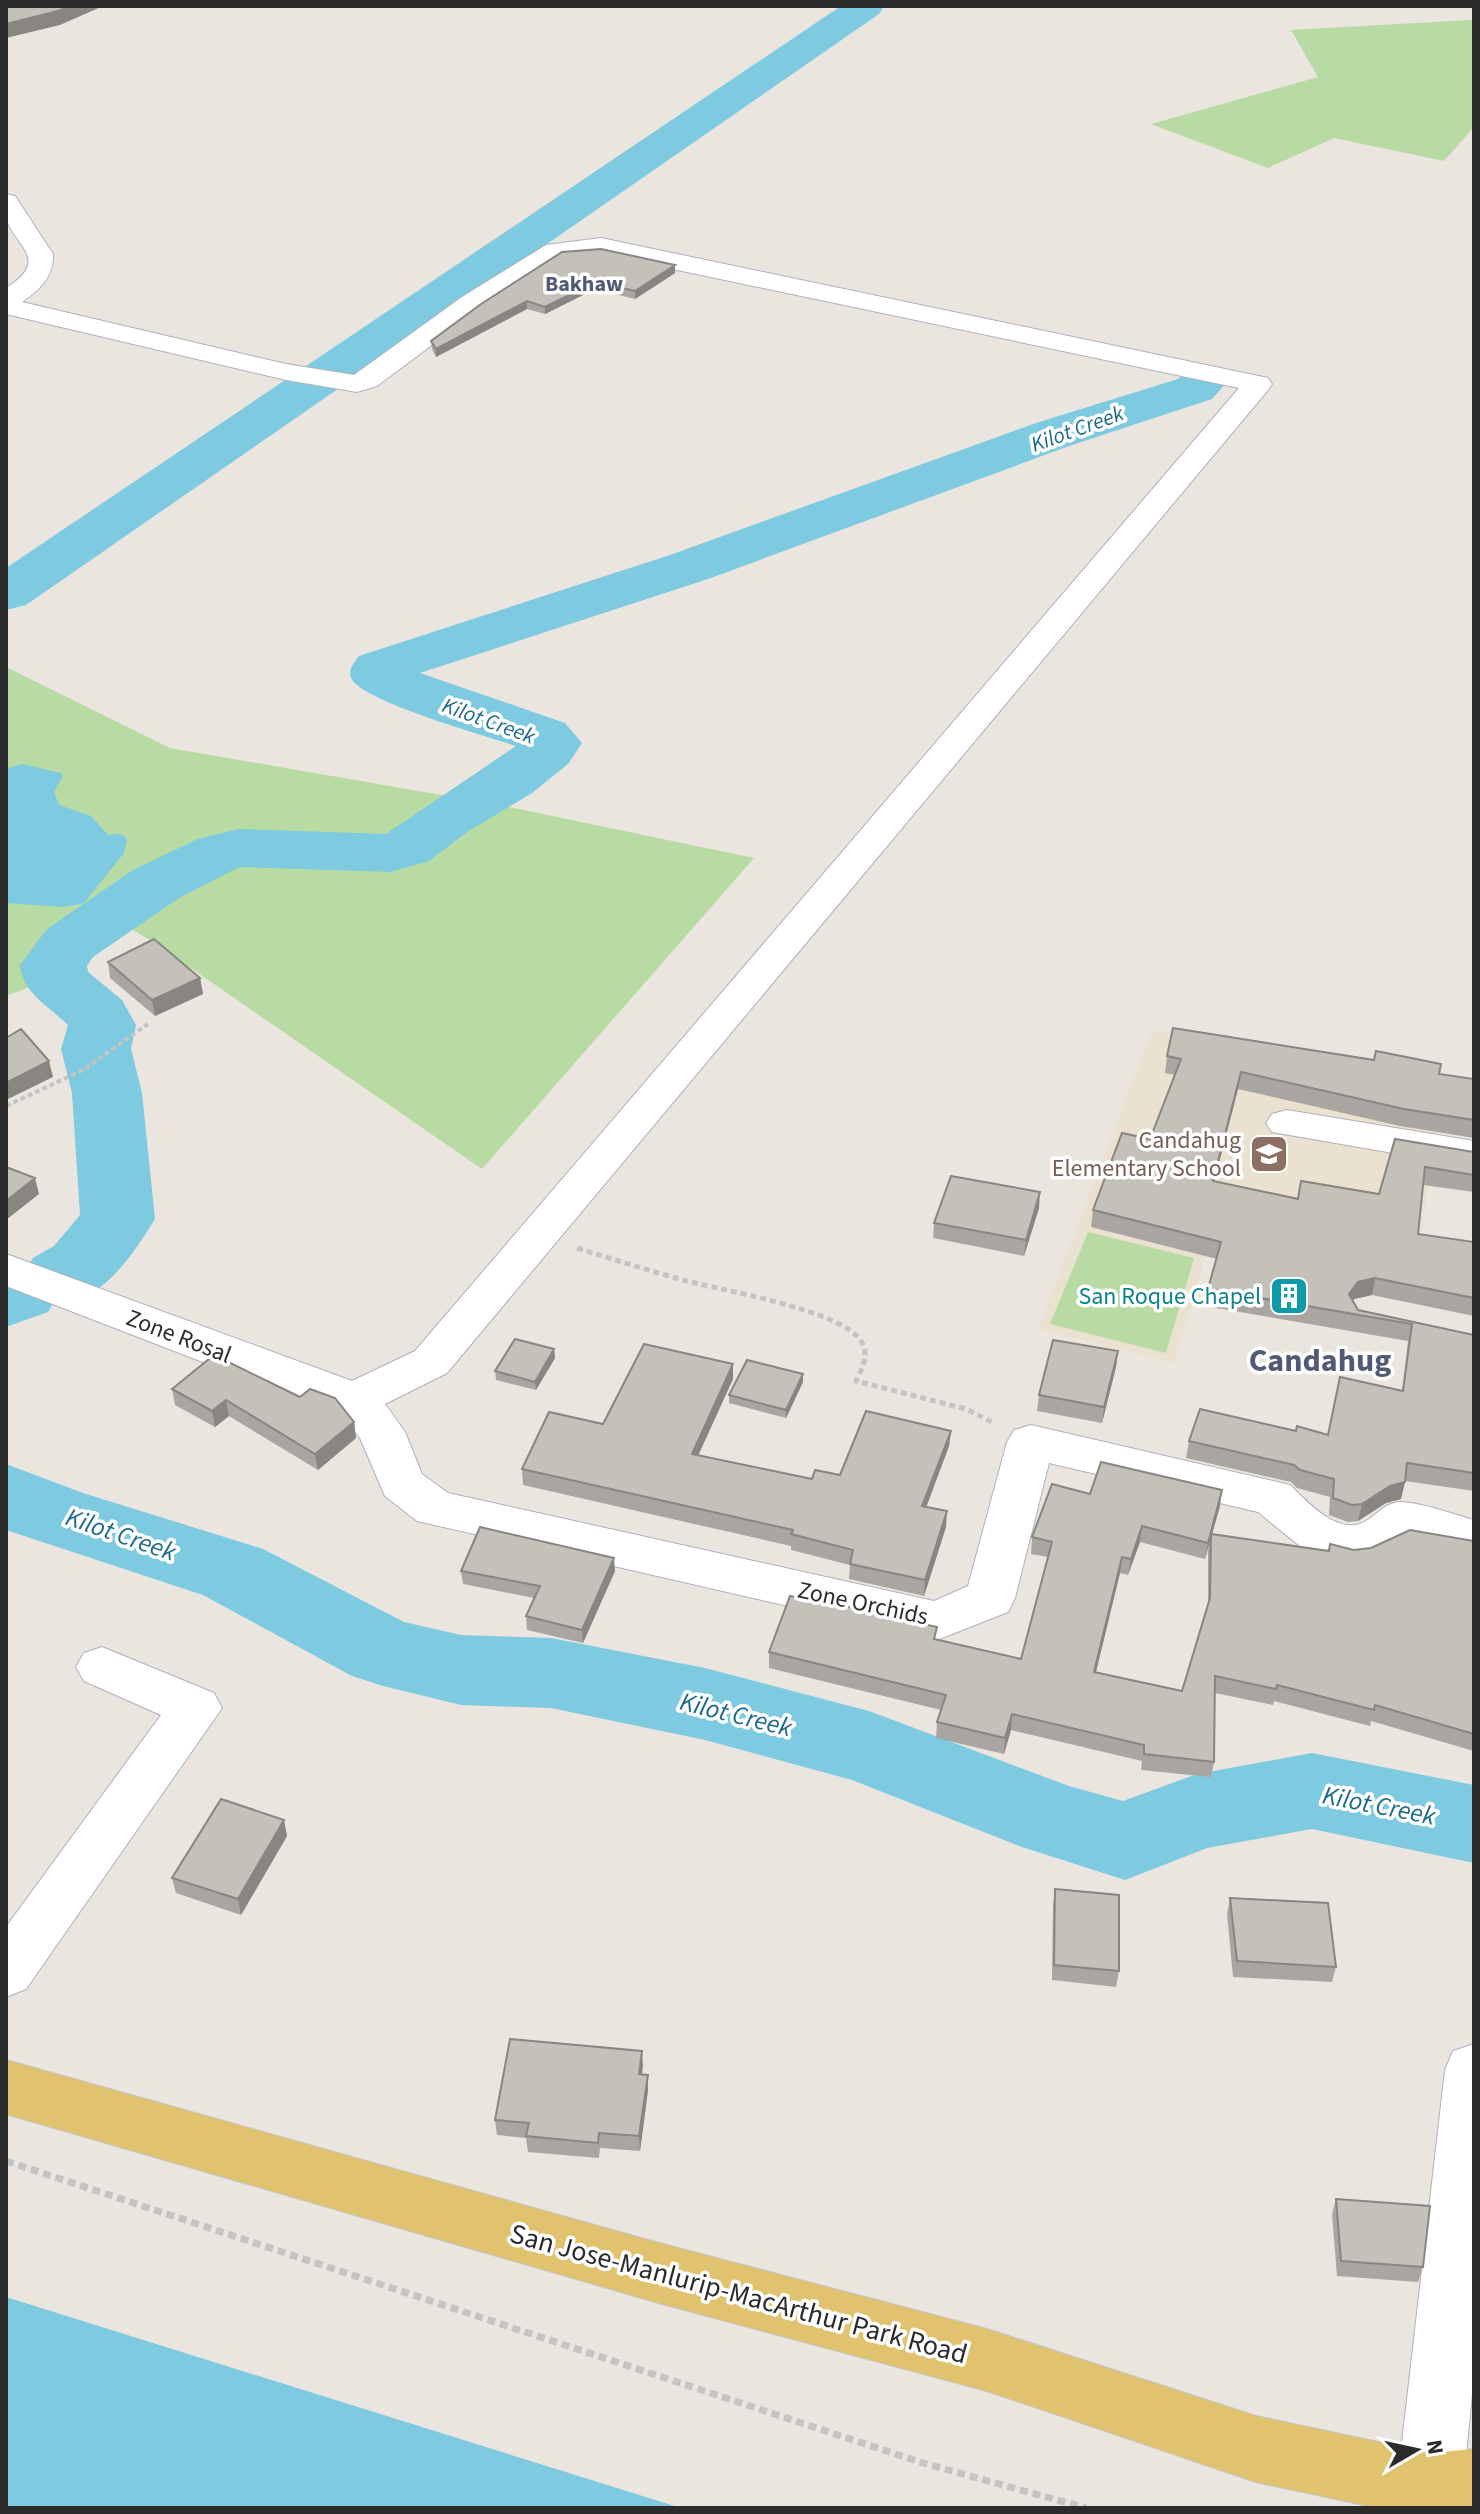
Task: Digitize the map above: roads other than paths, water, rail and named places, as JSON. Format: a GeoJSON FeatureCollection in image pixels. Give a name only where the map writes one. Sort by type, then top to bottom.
{"type":"FeatureCollection","features":[{"type":"Feature","properties":{"kind":"main road","name":"San Jose-Manlurip-MacArthur Park Road"},"geometry":{"type":"LineString","coordinates":[[6,2087],[644,2269],[987,2360],[1256,2449],[1452,2484]]}},
{"type":"Feature","properties":{"kind":"street"},"geometry":{"type":"LineString","coordinates":[[6,201],[33,240],[42,262],[36,280],[6,303]]}},
{"type":"Feature","properties":{"kind":"street"},"geometry":{"type":"LineString","coordinates":[[6,303],[286,372],[346,383],[367,380],[471,303],[555,250],[601,246],[1258,384],[431,1362],[355,1399]]}},
{"type":"Feature","properties":{"kind":"street"},"geometry":{"type":"LineString","coordinates":[[1287,1123],[1474,1154]]}},
{"type":"Feature","properties":{"kind":"street","name":"Zone Rosal"},"geometry":{"type":"LineString","coordinates":[[6,1269],[255,1365],[355,1399]]}},
{"type":"Feature","properties":{"kind":"street","name":"Zone Orchids"},"geometry":{"type":"LineString","coordinates":[[355,1399],[381,1432],[402,1484],[434,1508],[937,1621],[990,1598],[1031,1442],[1273,1498],[1293,1518],[1330,1541],[1366,1544],[1389,1533],[1400,1520],[1474,1538]]}},
{"type":"Feature","properties":{"kind":"street"},"geometry":{"type":"LineString","coordinates":[[6,1972],[196,1708],[102,1667]]}},
{"type":"Feature","properties":{"kind":"street"},"geometry":{"type":"LineString","coordinates":[[1452,2484],[1474,2070]]}},
{"type":"Feature","properties":{"kind":"water"},"geometry":{"type":"Polygon","coordinates":[[[22,764],[61,773],[63,776],[54,792],[59,805],[91,816],[108,835],[120,834],[127,838],[124,853],[84,903],[64,907],[6,903],[6,769],[22,764]]]}},
{"type":"Feature","properties":{"kind":"water"},"geometry":{"type":"Polygon","coordinates":[[[6,2297],[681,2508],[6,2508],[6,2297]]]}},
{"type":"Feature","properties":{"kind":"waterway"},"geometry":{"type":"LineString","coordinates":[[6,593],[866,6]]}},
{"type":"Feature","properties":{"kind":"waterway","name":"Kilot Creek"},"geometry":{"type":"LineString","coordinates":[[60,1276],[81,1264],[118,1219],[107,1093],[96,1049],[102,1025],[98,1015],[55,979],[53,965],[70,943],[156,884],[220,852],[238,848],[391,853],[407,848],[445,819],[510,780],[547,751],[552,743],[544,736],[410,691],[379,676],[379,668],[689,567],[1054,434],[1195,389],[1203,382]]}},
{"type":"Feature","properties":{"kind":"waterway","name":"Kilot Creek"},"geometry":{"type":"LineString","coordinates":[[6,1301],[21,1293]]}},
{"type":"Feature","properties":{"kind":"waterway","name":"Kilot Creek"},"geometry":{"type":"LineString","coordinates":[[6,1495],[53,1515],[233,1572],[383,1652],[461,1670],[551,1673],[705,1704],[869,1748],[1055,1820],[1125,1841],[1197,1812],[1312,1791],[1474,1824]]}},
{"type":"Feature","properties":{"kind":"place","name":"Candahug Elementary School"},"geometry":{"type":"Point","coordinates":[1269,1154]}},
{"type":"Feature","properties":{"kind":"place","name":"San Roque Chapel"},"geometry":{"type":"Point","coordinates":[1289,1296]}},
{"type":"Feature","properties":{"kind":"district","name":"Bakhaw"},"geometry":{"type":"Point","coordinates":[584,283]}},
{"type":"Feature","properties":{"kind":"district","name":"Candahug"},"geometry":{"type":"Point","coordinates":[1320,1360]}}]}
